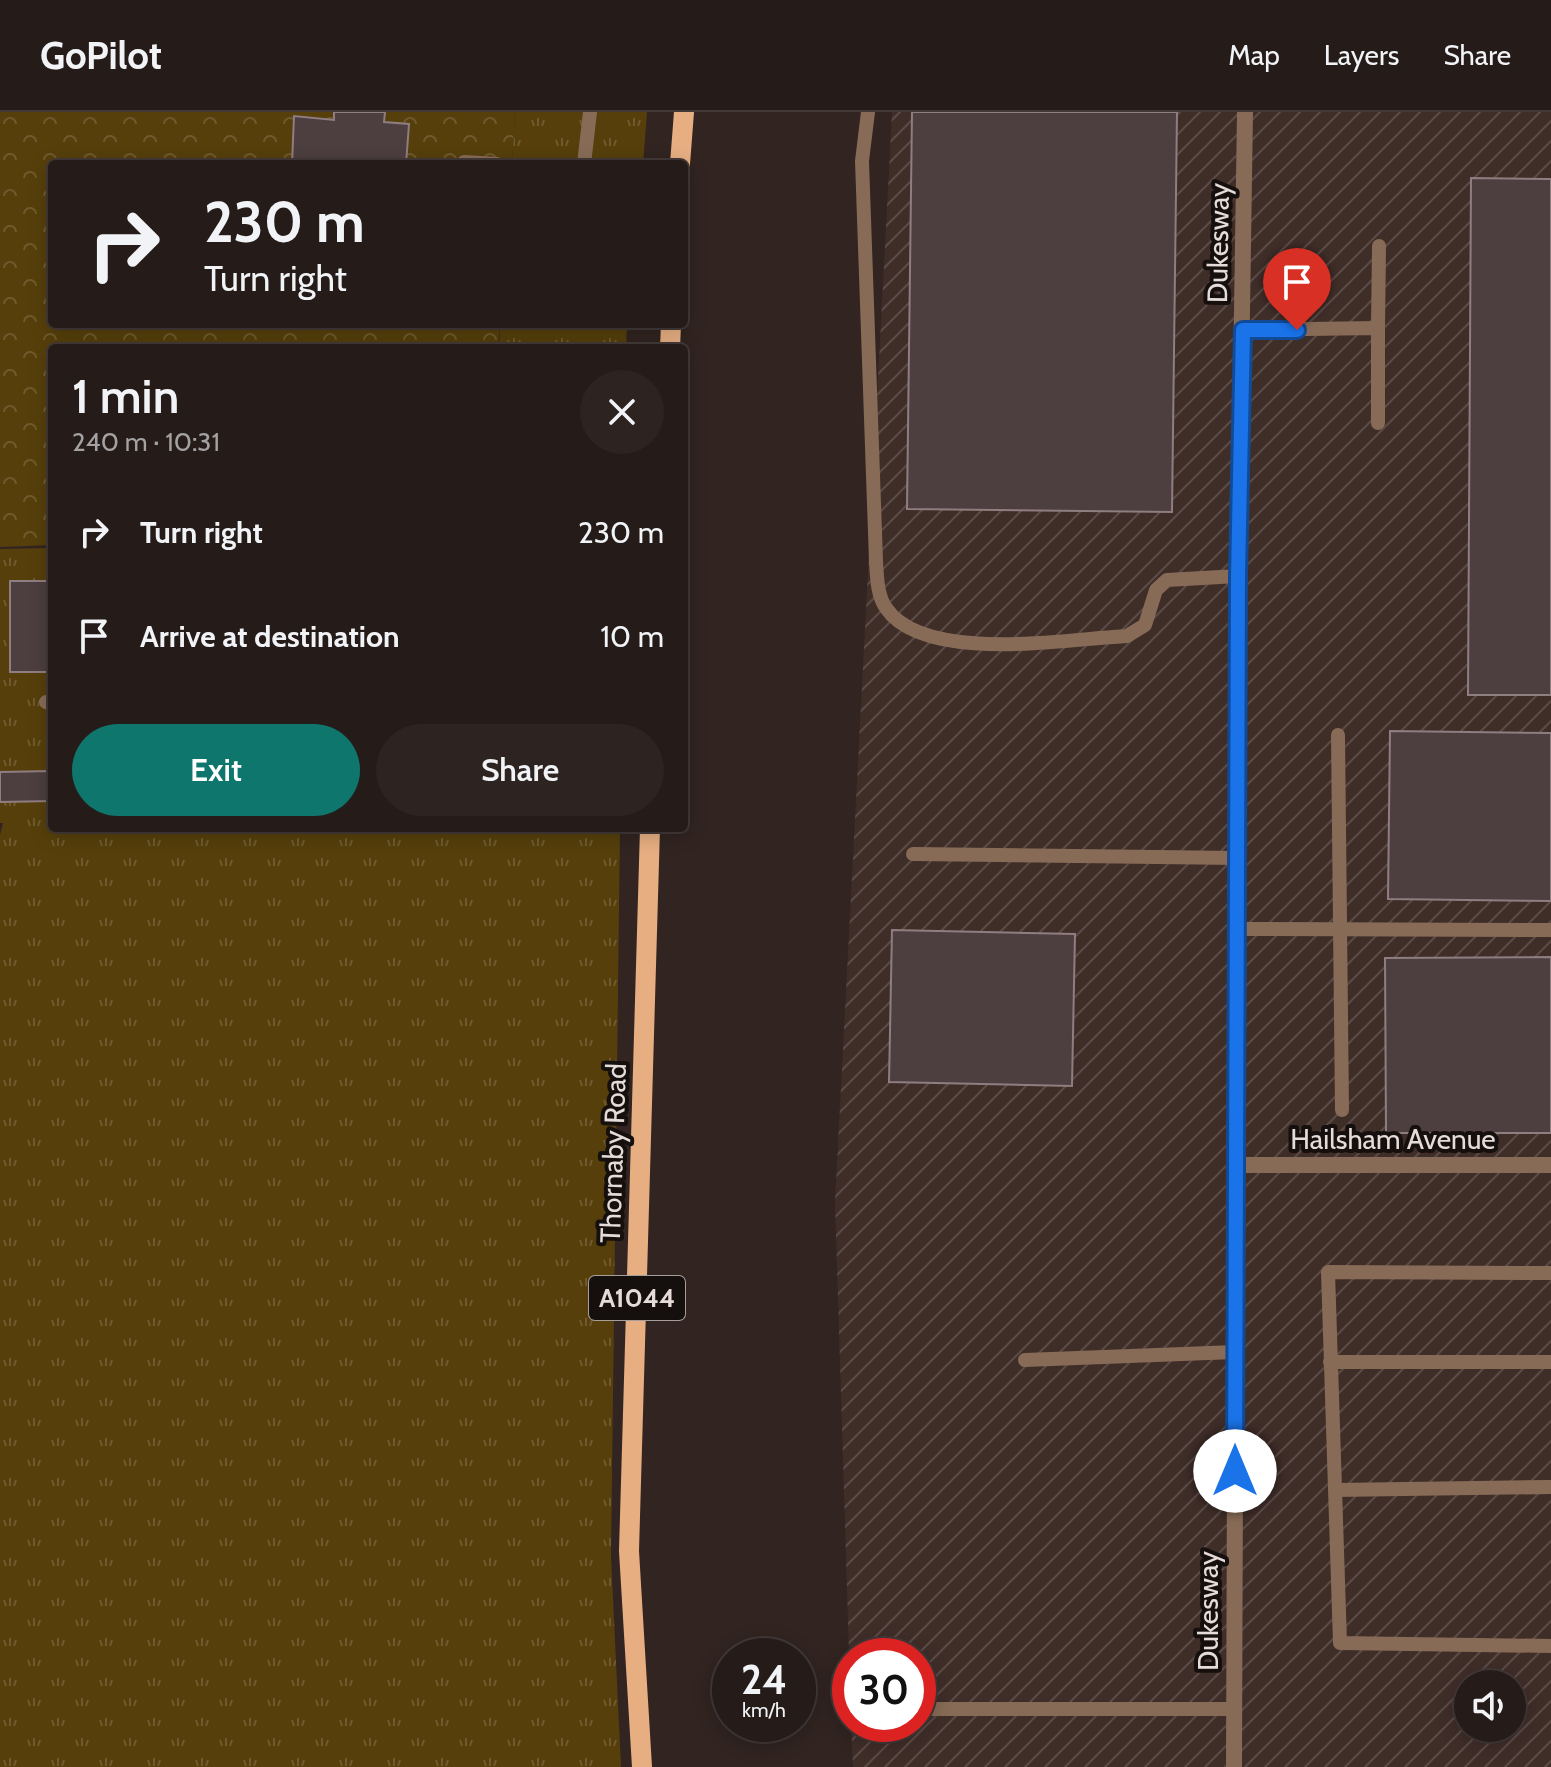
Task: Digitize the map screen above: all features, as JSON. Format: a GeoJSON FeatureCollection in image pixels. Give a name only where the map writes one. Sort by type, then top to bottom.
{"type":"FeatureCollection","features":[{"type":"Feature","properties":{"kind":"main road"},"geometry":{"type":"LineString","coordinates":[[680,160],[684,112]]}},
{"type":"Feature","properties":{"kind":"main road","name":"Thornaby Road"},"geometry":{"type":"LineString","coordinates":[[642,1767],[629,1551],[650,832]]}},
{"type":"Feature","properties":{"kind":"street","name":"Dukesway"},"geometry":{"type":"LineString","coordinates":[[1234,1767],[1238,576],[1245,112]]}},
{"type":"Feature","properties":{"kind":"street","name":"Hailsham Avenue"},"geometry":{"type":"LineString","coordinates":[[1235,1165],[1551,1165]]}},
{"type":"Feature","properties":{"kind":"lane"},"geometry":{"type":"LineString","coordinates":[[584,160],[590,112]]}},
{"type":"Feature","properties":{"kind":"lane"},"geometry":{"type":"LineString","coordinates":[[868,112],[862,161],[875,546],[877,586],[886,608],[900,624],[916,633],[953,643],[1127,636],[1145,625],[1156,590],[1167,580],[1238,576]]}},
{"type":"Feature","properties":{"kind":"lane"},"geometry":{"type":"LineString","coordinates":[[1378,423],[1379,246]]}},
{"type":"Feature","properties":{"kind":"lane"},"geometry":{"type":"LineString","coordinates":[[1243,330],[1378,328]]}},
{"type":"Feature","properties":{"kind":"lane"},"geometry":{"type":"LineString","coordinates":[[1338,735],[1342,1110]]}},
{"type":"Feature","properties":{"kind":"lane"},"geometry":{"type":"LineString","coordinates":[[913,854],[1237,858]]}},
{"type":"Feature","properties":{"kind":"lane"},"geometry":{"type":"LineString","coordinates":[[1236,929],[1551,930]]}},
{"type":"Feature","properties":{"kind":"lane"},"geometry":{"type":"LineString","coordinates":[[1551,1273],[1328,1272],[1340,1643],[1551,1646]]}},
{"type":"Feature","properties":{"kind":"lane"},"geometry":{"type":"LineString","coordinates":[[1025,1360],[1235,1352]]}},
{"type":"Feature","properties":{"kind":"lane"},"geometry":{"type":"LineString","coordinates":[[1330,1362],[1551,1362]]}},
{"type":"Feature","properties":{"kind":"lane"},"geometry":{"type":"LineString","coordinates":[[1335,1490],[1551,1487]]}},
{"type":"Feature","properties":{"kind":"lane"},"geometry":{"type":"LineString","coordinates":[[936,1709],[1234,1709]]}},
{"type":"Feature","properties":{"kind":"shaded area"},"geometry":{"type":"Polygon","coordinates":[[[892,112],[1551,112],[1551,1767],[853,1767],[852,1742],[936,1742],[936,1638],[849,1638],[835,1202],[892,112]]]}},
{"type":"Feature","properties":{"kind":"green space"},"geometry":{"type":"Polygon","coordinates":[[[0,112],[515,112],[512,160],[48,160],[48,328],[500,328],[498,344],[48,344],[48,545],[0,547],[0,112]]]}},
{"type":"Feature","properties":{"kind":"green space"},"geometry":{"type":"Polygon","coordinates":[[[515,112],[647,112],[643,160],[512,160],[515,112]]]}},
{"type":"Feature","properties":{"kind":"green space"},"geometry":{"type":"Polygon","coordinates":[[[500,328],[627,328],[626,344],[499,344],[500,328]]]}},
{"type":"Feature","properties":{"kind":"green space"},"geometry":{"type":"Polygon","coordinates":[[[48,548],[48,832],[620,832],[611,1556],[621,1767],[0,1767],[0,835],[3,823],[0,823],[0,549],[48,548]]]}},
{"type":"Feature","properties":{"kind":"building"},"geometry":{"type":"Polygon","coordinates":[[[334,112],[385,112],[384,122],[409,124],[406,160],[292,160],[294,116],[334,120],[334,112]]]}},
{"type":"Feature","properties":{"kind":"building"},"geometry":{"type":"Polygon","coordinates":[[[912,112],[1177,112],[1172,512],[907,509],[912,112]]]}},
{"type":"Feature","properties":{"kind":"building"},"geometry":{"type":"Polygon","coordinates":[[[1471,178],[1551,179],[1551,695],[1468,695],[1471,178]]]}},
{"type":"Feature","properties":{"kind":"building"},"geometry":{"type":"Polygon","coordinates":[[[10,581],[48,581],[48,672],[10,672],[10,581]]]}},
{"type":"Feature","properties":{"kind":"building"},"geometry":{"type":"Polygon","coordinates":[[[1390,731],[1551,733],[1551,901],[1388,899],[1390,731]]]}},
{"type":"Feature","properties":{"kind":"building"},"geometry":{"type":"Polygon","coordinates":[[[48,771],[48,801],[0,802],[0,772],[48,771]]]}},
{"type":"Feature","properties":{"kind":"building"},"geometry":{"type":"Polygon","coordinates":[[[892,930],[1075,934],[1072,1086],[889,1082],[892,930]]]}},
{"type":"Feature","properties":{"kind":"building"},"geometry":{"type":"Polygon","coordinates":[[[1551,957],[1551,1133],[1386,1133],[1385,958],[1551,957]]]}},
{"type":"Feature","properties":{"kind":"route"},"geometry":{"type":"LineString","coordinates":[[1235,1471],[1238,576],[1243,330],[1297,330]]}}]}
